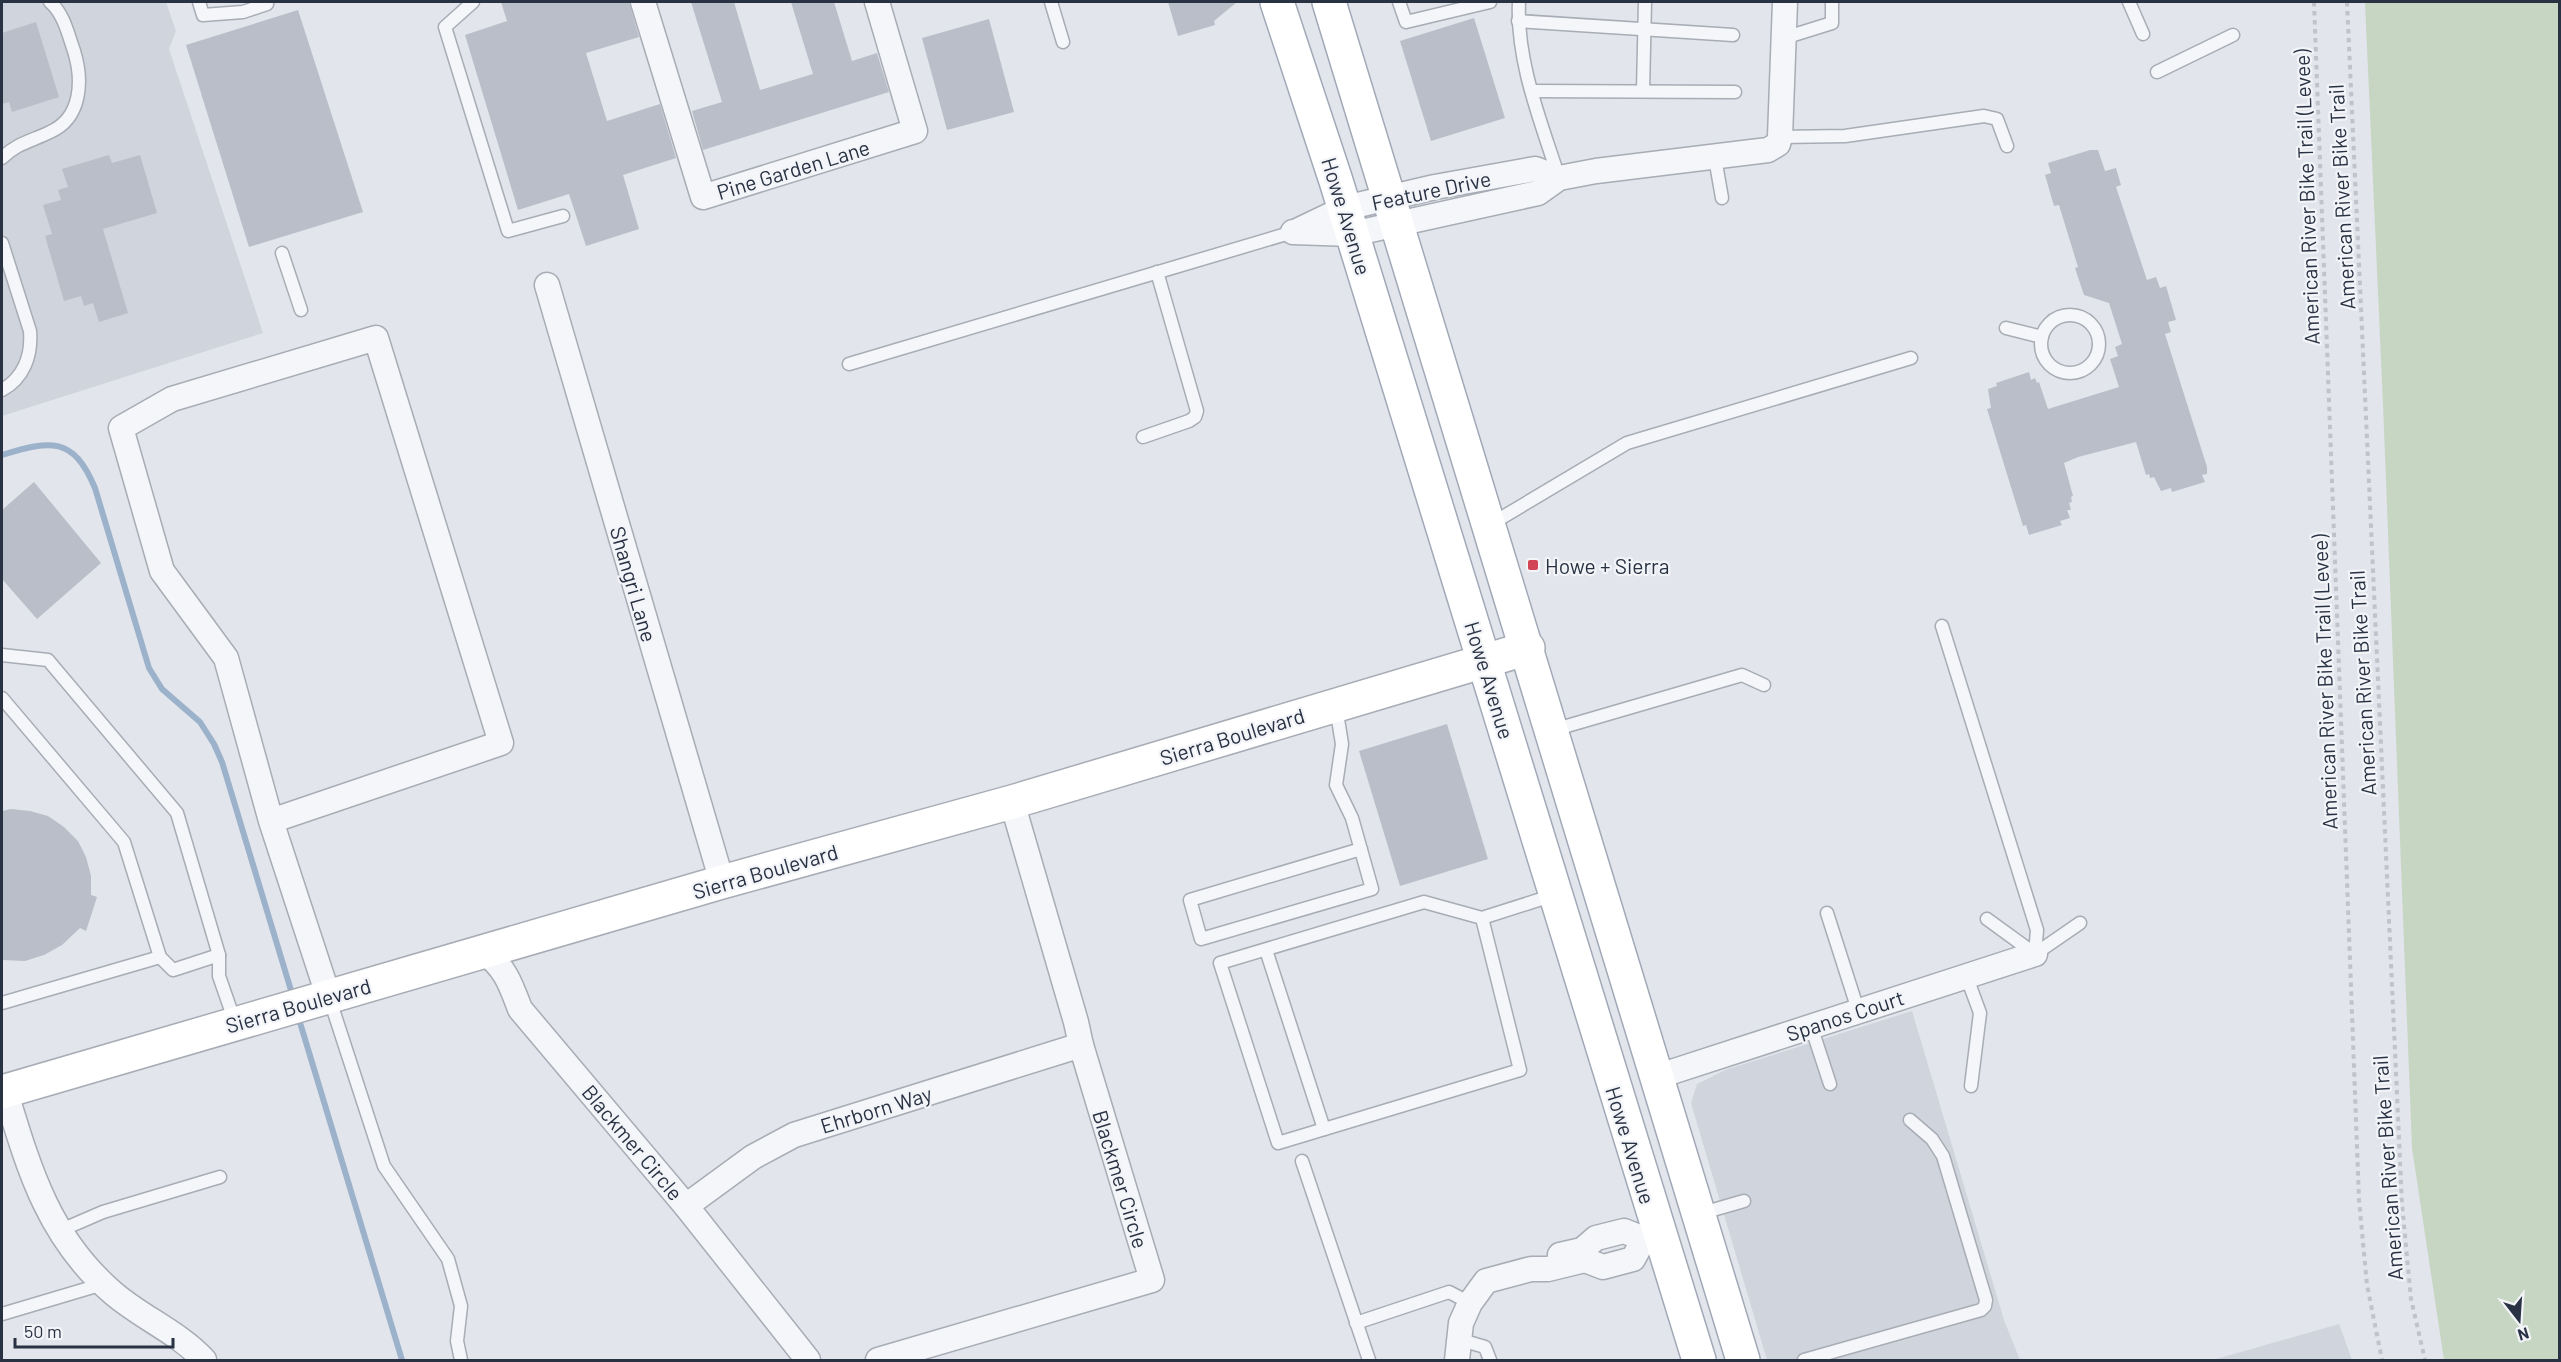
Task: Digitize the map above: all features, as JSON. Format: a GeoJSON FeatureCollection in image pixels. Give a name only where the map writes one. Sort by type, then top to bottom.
{"type":"FeatureCollection","features":[{"type":"Feature","properties":{"kind":"main road","name":"Howe Avenue"},"geometry":{"type":"LineString","coordinates":[[1277,2],[1349,221],[1485,661],[1554,892],[1652,1237],[1698,1360]]}},
{"type":"Feature","properties":{"kind":"main road","name":"Howe Avenue"},"geometry":{"type":"LineString","coordinates":[[1329,2],[1528,648],[1743,1360]]}},
{"type":"Feature","properties":{"kind":"main road","name":"Sierra Boulevard"},"geometry":{"type":"LineString","coordinates":[[4,1091],[722,882],[1012,802],[1528,648]]}},
{"type":"Feature","properties":{"kind":"main road"},"geometry":{"type":"LineString","coordinates":[[1554,892],[1589,917],[1629,1049],[1656,1077]]}},
{"type":"Feature","properties":{"kind":"main road"},"geometry":{"type":"LineString","coordinates":[[1652,1237],[1676,1233],[1689,1243],[1729,1360]]}},
{"type":"Feature","properties":{"kind":"street","name":"Pine Garden Lane"},"geometry":{"type":"LineString","coordinates":[[643,2],[703,197],[915,131],[877,2]]}},
{"type":"Feature","properties":{"kind":"street"},"geometry":{"type":"LineString","coordinates":[[1780,137],[1785,2]]}},
{"type":"Feature","properties":{"kind":"street","name":"Feature Drive"},"geometry":{"type":"LineString","coordinates":[[1293,232],[1393,210],[1538,193],[1559,178],[1596,171],[1768,150],[1778,144],[1780,137]]}},
{"type":"Feature","properties":{"kind":"street","name":"Shangri Lane"},"geometry":{"type":"LineString","coordinates":[[547,285],[722,882]]}},
{"type":"Feature","properties":{"kind":"street"},"geometry":{"type":"LineString","coordinates":[[271,821],[501,743],[376,338],[172,399],[121,428],[162,571],[226,658],[271,821],[308,1001]]}},
{"type":"Feature","properties":{"kind":"street","name":"Blackmer Circle"},"geometry":{"type":"LineString","coordinates":[[878,1360],[1152,1280],[1081,1046],[1073,1011],[1012,802]]}},
{"type":"Feature","properties":{"kind":"street","name":"Blackmer Circle"},"geometry":{"type":"LineString","coordinates":[[483,952],[496,961],[508,976],[520,1009],[686,1206],[808,1360]]}},
{"type":"Feature","properties":{"kind":"street","name":"Spanos Court"},"geometry":{"type":"LineString","coordinates":[[1656,1077],[2035,954]]}},
{"type":"Feature","properties":{"kind":"street","name":"Ehrborn Way"},"geometry":{"type":"LineString","coordinates":[[686,1206],[753,1157],[794,1135],[1081,1046]]}},
{"type":"Feature","properties":{"kind":"street"},"geometry":{"type":"LineString","coordinates":[[4,1091],[30,1172],[59,1231],[89,1271],[103,1284],[137,1311],[177,1336],[204,1360]]}},
{"type":"Feature","properties":{"kind":"street"},"geometry":{"type":"LineString","coordinates":[[1457,1350],[1470,1303],[1486,1281],[1530,1269],[1548,1269],[1584,1255],[1603,1267],[1633,1259],[1652,1237]]}},
{"type":"Feature","properties":{"kind":"lane"},"geometry":{"type":"LineString","coordinates":[[2,158],[13,147],[51,132],[62,125],[78,100],[79,67],[62,17],[50,2]]}},
{"type":"Feature","properties":{"kind":"lane"},"geometry":{"type":"LineString","coordinates":[[199,2],[203,15],[243,12],[267,4],[266,2]]}},
{"type":"Feature","properties":{"kind":"lane"},"geometry":{"type":"LineString","coordinates":[[472,2],[445,27],[508,231],[563,216]]}},
{"type":"Feature","properties":{"kind":"lane"},"geometry":{"type":"LineString","coordinates":[[1051,2],[1063,42]]}},
{"type":"Feature","properties":{"kind":"lane"},"geometry":{"type":"LineString","coordinates":[[1399,2],[1406,22],[1490,2]]}},
{"type":"Feature","properties":{"kind":"lane"},"geometry":{"type":"LineString","coordinates":[[1519,2],[1518,21],[1532,91],[1559,178]]}},
{"type":"Feature","properties":{"kind":"lane"},"geometry":{"type":"LineString","coordinates":[[1643,91],[1645,2]]}},
{"type":"Feature","properties":{"kind":"lane"},"geometry":{"type":"LineString","coordinates":[[1784,38],[1832,23],[1832,2]]}},
{"type":"Feature","properties":{"kind":"lane"},"geometry":{"type":"LineString","coordinates":[[2130,2],[2143,34]]}},
{"type":"Feature","properties":{"kind":"lane"},"geometry":{"type":"LineString","coordinates":[[1518,21],[1733,35]]}},
{"type":"Feature","properties":{"kind":"lane"},"geometry":{"type":"LineString","coordinates":[[2157,72],[2233,35]]}},
{"type":"Feature","properties":{"kind":"lane"},"geometry":{"type":"LineString","coordinates":[[1532,91],[1735,92]]}},
{"type":"Feature","properties":{"kind":"lane"},"geometry":{"type":"LineString","coordinates":[[1780,137],[1845,136],[1983,116],[1997,119],[2007,146]]}},
{"type":"Feature","properties":{"kind":"lane"},"geometry":{"type":"LineString","coordinates":[[1715,158],[1722,198]]}},
{"type":"Feature","properties":{"kind":"lane"},"geometry":{"type":"LineString","coordinates":[[849,364],[1293,232]]}},
{"type":"Feature","properties":{"kind":"lane"},"geometry":{"type":"LineString","coordinates":[[2,243],[30,331],[32,345],[28,360],[19,376],[2,390]]}},
{"type":"Feature","properties":{"kind":"lane"},"geometry":{"type":"LineString","coordinates":[[282,253],[301,310]]}},
{"type":"Feature","properties":{"kind":"lane"},"geometry":{"type":"LineString","coordinates":[[1143,437],[1189,421],[1195,417],[1197,411],[1157,272]]}},
{"type":"Feature","properties":{"kind":"lane"},"geometry":{"type":"LineString","coordinates":[[2073,315],[2083,318],[2096,331],[2098,350],[2095,359],[2080,371],[2061,372],[2045,360],[2041,352],[2042,337],[2047,325],[2055,318],[2073,315]]}},
{"type":"Feature","properties":{"kind":"lane"},"geometry":{"type":"LineString","coordinates":[[2006,328],[2042,337]]}},
{"type":"Feature","properties":{"kind":"lane"},"geometry":{"type":"LineString","coordinates":[[1490,525],[1627,443],[1911,358]]}},
{"type":"Feature","properties":{"kind":"lane"},"geometry":{"type":"LineString","coordinates":[[1942,626],[2037,930],[2035,954]]}},
{"type":"Feature","properties":{"kind":"lane"},"geometry":{"type":"LineString","coordinates":[[2,655],[48,660],[177,813],[219,955],[219,976],[236,1022]]}},
{"type":"Feature","properties":{"kind":"lane"},"geometry":{"type":"LineString","coordinates":[[1552,730],[1742,675],[1764,685]]}},
{"type":"Feature","properties":{"kind":"lane"},"geometry":{"type":"LineString","coordinates":[[2,698],[124,842],[160,957],[173,970],[219,955]]}},
{"type":"Feature","properties":{"kind":"lane"},"geometry":{"type":"LineString","coordinates":[[1336,705],[1342,744],[1336,785],[1352,818],[1361,849],[1372,889],[1202,939],[1190,900],[1361,849]]}},
{"type":"Feature","properties":{"kind":"lane"},"geometry":{"type":"LineString","coordinates":[[1482,918],[1520,1070],[1278,1143],[1220,963],[1424,902],[1482,918],[1554,892]]}},
{"type":"Feature","properties":{"kind":"lane"},"geometry":{"type":"LineString","coordinates":[[1827,913],[1858,1010]]}},
{"type":"Feature","properties":{"kind":"lane"},"geometry":{"type":"LineString","coordinates":[[1987,919],[2035,954]]}},
{"type":"Feature","properties":{"kind":"lane"},"geometry":{"type":"LineString","coordinates":[[2035,954],[2080,923]]}},
{"type":"Feature","properties":{"kind":"lane"},"geometry":{"type":"LineString","coordinates":[[1266,950],[1324,1129]]}},
{"type":"Feature","properties":{"kind":"lane"},"geometry":{"type":"LineString","coordinates":[[2,1003],[160,957]]}},
{"type":"Feature","properties":{"kind":"lane"},"geometry":{"type":"LineString","coordinates":[[1966,975],[1980,1012],[1971,1086]]}},
{"type":"Feature","properties":{"kind":"lane"},"geometry":{"type":"LineString","coordinates":[[308,1001],[384,1166],[448,1259],[460,1306],[456,1341],[461,1360]]}},
{"type":"Feature","properties":{"kind":"lane"},"geometry":{"type":"LineString","coordinates":[[1811,1026],[1830,1084]]}},
{"type":"Feature","properties":{"kind":"lane"},"geometry":{"type":"LineString","coordinates":[[1804,1360],[1981,1310],[1985,1306],[1947,1167],[1938,1146],[1910,1120]]}},
{"type":"Feature","properties":{"kind":"lane"},"geometry":{"type":"LineString","coordinates":[[1302,1161],[1369,1360]]}},
{"type":"Feature","properties":{"kind":"lane"},"geometry":{"type":"LineString","coordinates":[[59,1231],[103,1212],[220,1177]]}},
{"type":"Feature","properties":{"kind":"lane"},"geometry":{"type":"LineString","coordinates":[[1698,1215],[1744,1201]]}},
{"type":"Feature","properties":{"kind":"lane"},"geometry":{"type":"LineString","coordinates":[[2,1314],[103,1284]]}},
{"type":"Feature","properties":{"kind":"lane"},"geometry":{"type":"LineString","coordinates":[[1356,1323],[1449,1292],[1470,1303]]}},
{"type":"Feature","properties":{"kind":"lane"},"geometry":{"type":"LineString","coordinates":[[1457,1350],[1485,1347],[1490,1360]]}},
{"type":"Feature","properties":{"kind":"path","name":"American River Bike Trail (Levee)"},"geometry":{"type":"LineString","coordinates":[[2314,2],[2359,1200],[2367,1285],[2382,1360]]}},
{"type":"Feature","properties":{"kind":"path","name":"American River Bike Trail"},"geometry":{"type":"LineString","coordinates":[[2347,2],[2402,1204],[2411,1299],[2425,1360]]}},
{"type":"Feature","properties":{"kind":"shaded area"},"geometry":{"type":"Polygon","coordinates":[[[2,2],[166,2],[176,31],[169,49],[263,333],[2,416],[2,2]]]}},
{"type":"Feature","properties":{"kind":"shaded area"},"geometry":{"type":"Polygon","coordinates":[[[1912,1011],[2004,1320],[2020,1360],[1767,1360],[1691,1103],[1697,1084],[1725,1070],[1912,1011]]]}},
{"type":"Feature","properties":{"kind":"shaded area"},"geometry":{"type":"Polygon","coordinates":[[[2339,1324],[2352,1360],[2213,1360],[2339,1324]]]}},
{"type":"Feature","properties":{"kind":"green space"},"geometry":{"type":"Polygon","coordinates":[[[2365,2],[2559,2],[2559,1360],[2444,1360],[2412,1148],[2365,2]]]}},
{"type":"Feature","properties":{"kind":"building"},"geometry":{"type":"Polygon","coordinates":[[[501,2],[629,2],[639,37],[586,53],[607,121],[660,104],[676,158],[623,175],[639,229],[586,246],[569,194],[518,210],[465,35],[507,21],[501,2]]]}},
{"type":"Feature","properties":{"kind":"building"},"geometry":{"type":"Polygon","coordinates":[[[691,2],[734,2],[760,90],[813,74],[791,2],[834,2],[852,61],[877,53],[889,92],[703,150],[692,111],[722,102],[691,2]]]}},
{"type":"Feature","properties":{"kind":"building"},"geometry":{"type":"Polygon","coordinates":[[[1168,2],[1237,2],[1214,21],[1215,25],[1178,36],[1168,2]]]}},
{"type":"Feature","properties":{"kind":"building"},"geometry":{"type":"Polygon","coordinates":[[[298,10],[363,212],[249,247],[186,45],[298,10]]]}},
{"type":"Feature","properties":{"kind":"building"},"geometry":{"type":"Polygon","coordinates":[[[1474,18],[1505,118],[1431,141],[1400,41],[1474,18]]]}},
{"type":"Feature","properties":{"kind":"building"},"geometry":{"type":"Polygon","coordinates":[[[989,19],[1014,112],[947,130],[922,38],[989,19]]]}},
{"type":"Feature","properties":{"kind":"building"},"geometry":{"type":"Polygon","coordinates":[[[36,22],[59,97],[12,112],[9,102],[2,104],[2,33],[36,22]]]}},
{"type":"Feature","properties":{"kind":"building"},"geometry":{"type":"Polygon","coordinates":[[[2090,150],[2098,150],[2105,171],[2116,168],[2121,185],[2116,187],[2147,280],[2156,277],[2160,288],[2166,286],[2176,320],[2168,322],[2171,332],[2165,334],[2207,467],[2207,474],[2202,475],[2205,482],[2172,492],[2171,488],[2161,491],[2154,477],[2150,478],[2149,474],[2146,475],[2136,442],[2078,457],[2064,463],[2073,496],[2071,497],[2072,502],[2069,503],[2071,510],[2067,510],[2070,518],[2060,521],[2062,525],[2029,535],[2026,525],[2023,526],[1987,409],[1991,408],[1988,389],[1997,386],[1996,383],[2029,372],[2031,380],[2035,378],[2037,383],[2039,382],[2048,409],[2119,387],[2110,359],[2118,356],[2115,347],[2122,344],[2109,303],[2084,295],[2059,205],[2054,206],[2045,175],[2051,173],[2048,163],[2090,150]]]}},
{"type":"Feature","properties":{"kind":"building"},"geometry":{"type":"Polygon","coordinates":[[[109,155],[112,163],[140,155],[157,213],[103,229],[128,313],[99,322],[93,303],[84,306],[81,296],[64,301],[45,236],[52,234],[43,205],[61,200],[58,190],[68,187],[62,169],[109,155]]]}},
{"type":"Feature","properties":{"kind":"building"},"geometry":{"type":"Polygon","coordinates":[[[34,482],[101,563],[37,619],[2,579],[2,510],[34,482]]]}},
{"type":"Feature","properties":{"kind":"building"},"geometry":{"type":"Polygon","coordinates":[[[1447,724],[1488,859],[1400,886],[1359,751],[1447,724]]]}},
{"type":"Feature","properties":{"kind":"building"},"geometry":{"type":"Polygon","coordinates":[[[11,809],[48,816],[78,841],[86,857],[91,876],[91,895],[97,897],[86,931],[80,928],[62,945],[44,955],[25,961],[2,960],[2,811],[11,809]]]}},
{"type":"Feature","properties":{"kind":"waterway"},"geometry":{"type":"LineString","coordinates":[[2,455],[34,447],[59,446],[78,459],[87,471],[95,488],[149,668],[162,689],[200,722],[222,762],[293,997]]}},
{"type":"Feature","properties":{"kind":"waterway"},"geometry":{"type":"LineString","coordinates":[[298,1016],[402,1360]]}},
{"type":"Feature","properties":{"kind":"place","name":"Howe + Sierra"},"geometry":{"type":"Point","coordinates":[1533,565]}}]}
